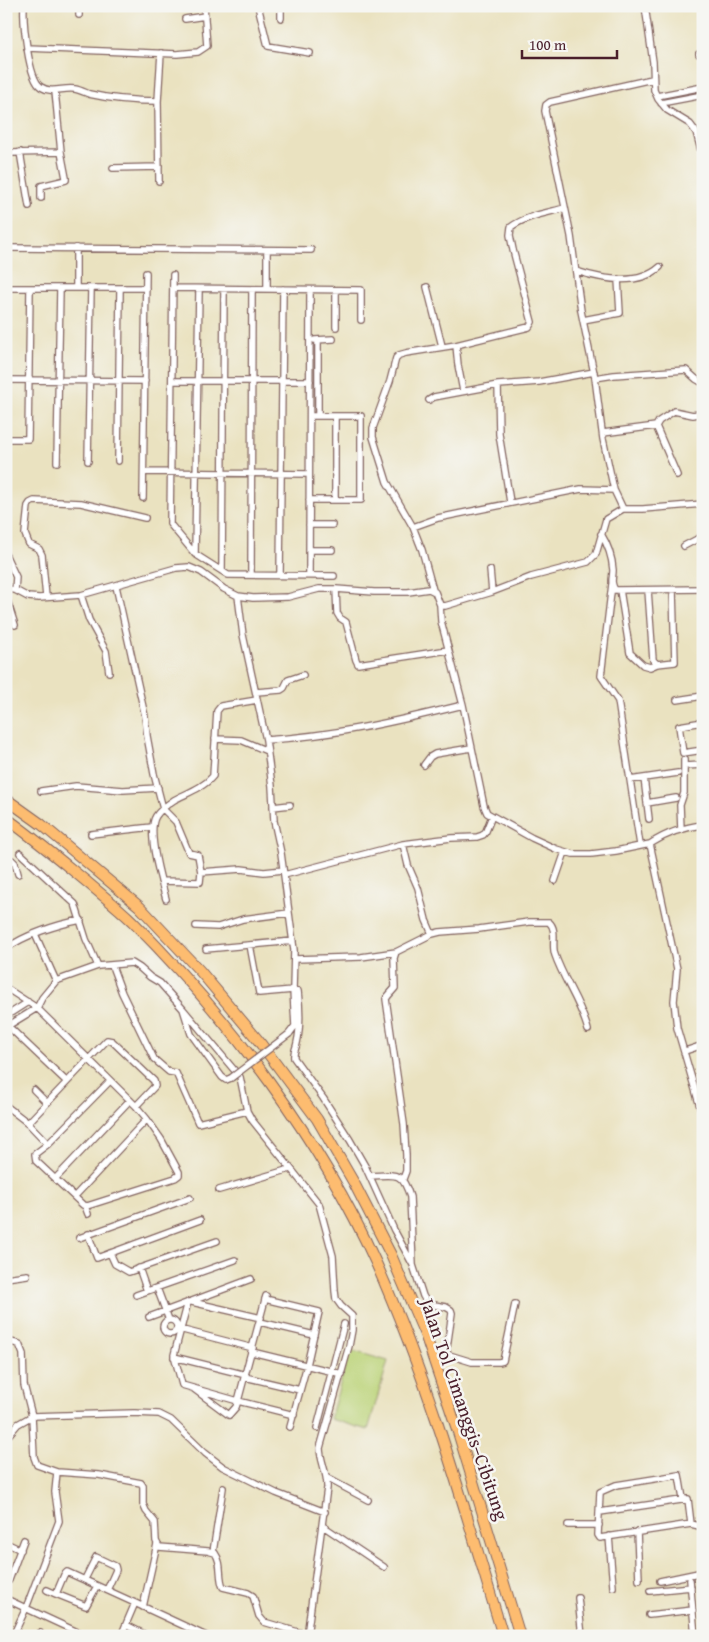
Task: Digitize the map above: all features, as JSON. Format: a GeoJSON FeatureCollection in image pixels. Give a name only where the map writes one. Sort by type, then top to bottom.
{"type":"FeatureCollection","features":[{"type":"Feature","properties":{"kind":"highway","name":"Jalan Tol Cimanggis–Cibitung"},"geometry":{"type":"LineString","coordinates":[[6,799],[41,824],[140,907],[200,971],[258,1040],[316,1119],[354,1183],[391,1256],[426,1337],[458,1432],[520,1636]]}},
{"type":"Feature","properties":{"kind":"highway","name":"Jalan Tol Cimanggis–Cibitung"},"geometry":{"type":"LineString","coordinates":[[6,818],[33,837],[130,919],[182,974],[248,1053],[309,1141],[340,1192],[375,1261],[410,1344],[444,1439],[503,1636]]}},
{"type":"Feature","properties":{"kind":"street"},"geometry":{"type":"LineString","coordinates":[[24,6],[27,48],[36,82],[40,86],[55,91],[73,89],[116,98],[158,101]]}},
{"type":"Feature","properties":{"kind":"street"},"geometry":{"type":"LineString","coordinates":[[79,6],[79,15]]}},
{"type":"Feature","properties":{"kind":"street"},"geometry":{"type":"LineString","coordinates":[[27,48],[161,53],[198,52],[207,46],[204,6]]}},
{"type":"Feature","properties":{"kind":"street"},"geometry":{"type":"LineString","coordinates":[[258,6],[268,46],[310,53]]}},
{"type":"Feature","properties":{"kind":"street"},"geometry":{"type":"LineString","coordinates":[[281,6],[281,18]]}},
{"type":"Feature","properties":{"kind":"street"},"geometry":{"type":"LineString","coordinates":[[645,6],[653,62],[652,79],[656,96],[667,110],[690,124],[696,132],[703,158]]}},
{"type":"Feature","properties":{"kind":"street"},"geometry":{"type":"LineString","coordinates":[[185,19],[206,16]]}},
{"type":"Feature","properties":{"kind":"street"},"geometry":{"type":"LineString","coordinates":[[159,181],[158,101],[161,53]]}},
{"type":"Feature","properties":{"kind":"street"},"geometry":{"type":"LineString","coordinates":[[623,509],[614,490],[603,433],[595,375],[583,320],[571,236],[545,111],[546,105],[550,102],[652,79]]}},
{"type":"Feature","properties":{"kind":"street"},"geometry":{"type":"LineString","coordinates":[[656,96],[703,87]]}},
{"type":"Feature","properties":{"kind":"street"},"geometry":{"type":"LineString","coordinates":[[41,198],[41,186],[66,180],[61,152],[55,91]]}},
{"type":"Feature","properties":{"kind":"street"},"geometry":{"type":"LineString","coordinates":[[661,103],[703,95]]}},
{"type":"Feature","properties":{"kind":"street"},"geometry":{"type":"LineString","coordinates":[[696,132],[703,130]]}},
{"type":"Feature","properties":{"kind":"street"},"geometry":{"type":"LineString","coordinates":[[20,152],[29,206]]}},
{"type":"Feature","properties":{"kind":"street"},"geometry":{"type":"LineString","coordinates":[[11,153],[61,152]]}},
{"type":"Feature","properties":{"kind":"street"},"geometry":{"type":"LineString","coordinates":[[114,168],[159,167]]}},
{"type":"Feature","properties":{"kind":"street"},"geometry":{"type":"LineString","coordinates":[[565,208],[530,217],[517,222],[511,227],[510,235],[513,250],[532,322],[529,327],[456,345],[399,355],[396,358],[374,428],[373,437],[387,482],[413,527],[422,550],[433,590],[440,605],[441,621],[463,705],[470,748],[487,813],[565,852],[591,854],[650,844],[657,839],[681,830],[693,826],[703,826]]}},
{"type":"Feature","properties":{"kind":"street"},"geometry":{"type":"LineString","coordinates":[[6,248],[311,250]]}},
{"type":"Feature","properties":{"kind":"street"},"geometry":{"type":"LineString","coordinates":[[76,248],[76,288]]}},
{"type":"Feature","properties":{"kind":"street"},"geometry":{"type":"LineString","coordinates":[[267,250],[267,289]]}},
{"type":"Feature","properties":{"kind":"street"},"geometry":{"type":"LineString","coordinates":[[576,271],[602,278],[618,279],[648,275],[660,267]]}},
{"type":"Feature","properties":{"kind":"street"},"geometry":{"type":"LineString","coordinates":[[144,498],[146,273]]}},
{"type":"Feature","properties":{"kind":"street"},"geometry":{"type":"LineString","coordinates":[[173,275],[170,524],[195,554],[228,575],[334,576]]}},
{"type":"Feature","properties":{"kind":"street"},"geometry":{"type":"LineString","coordinates":[[583,320],[620,313],[618,279]]}},
{"type":"Feature","properties":{"kind":"street"},"geometry":{"type":"LineString","coordinates":[[426,287],[442,346]]}},
{"type":"Feature","properties":{"kind":"street"},"geometry":{"type":"LineString","coordinates":[[6,288],[146,288]]}},
{"type":"Feature","properties":{"kind":"street"},"geometry":{"type":"LineString","coordinates":[[6,439],[28,439],[30,288]]}},
{"type":"Feature","properties":{"kind":"street"},"geometry":{"type":"LineString","coordinates":[[56,462],[60,288]]}},
{"type":"Feature","properties":{"kind":"street"},"geometry":{"type":"LineString","coordinates":[[88,461],[91,288]]}},
{"type":"Feature","properties":{"kind":"street"},"geometry":{"type":"LineString","coordinates":[[118,461],[120,288]]}},
{"type":"Feature","properties":{"kind":"street"},"geometry":{"type":"LineString","coordinates":[[173,288],[361,290],[362,320]]}},
{"type":"Feature","properties":{"kind":"street"},"geometry":{"type":"LineString","coordinates":[[195,554],[199,289]]}},
{"type":"Feature","properties":{"kind":"street"},"geometry":{"type":"LineString","coordinates":[[222,571],[224,289]]}},
{"type":"Feature","properties":{"kind":"street"},"geometry":{"type":"LineString","coordinates":[[250,575],[252,289]]}},
{"type":"Feature","properties":{"kind":"street"},"geometry":{"type":"LineString","coordinates":[[280,576],[283,289]]}},
{"type":"Feature","properties":{"kind":"street"},"geometry":{"type":"LineString","coordinates":[[308,576],[310,290]]}},
{"type":"Feature","properties":{"kind":"street"},"geometry":{"type":"LineString","coordinates":[[336,290],[336,327]]}},
{"type":"Feature","properties":{"kind":"street"},"geometry":{"type":"LineString","coordinates":[[310,340],[333,340]]}},
{"type":"Feature","properties":{"kind":"street"},"geometry":{"type":"LineString","coordinates":[[318,340],[318,416]]}},
{"type":"Feature","properties":{"kind":"street"},"geometry":{"type":"LineString","coordinates":[[456,345],[463,391]]}},
{"type":"Feature","properties":{"kind":"street"},"geometry":{"type":"LineString","coordinates":[[429,400],[434,397],[498,385],[595,375],[686,370],[703,383]]}},
{"type":"Feature","properties":{"kind":"street"},"geometry":{"type":"LineString","coordinates":[[6,380],[145,381]]}},
{"type":"Feature","properties":{"kind":"street"},"geometry":{"type":"LineString","coordinates":[[172,381],[310,381]]}},
{"type":"Feature","properties":{"kind":"street"},"geometry":{"type":"LineString","coordinates":[[498,385],[499,434],[510,502]]}},
{"type":"Feature","properties":{"kind":"street"},"geometry":{"type":"LineString","coordinates":[[656,426],[659,421],[674,411],[693,415],[703,413]]}},
{"type":"Feature","properties":{"kind":"street"},"geometry":{"type":"LineString","coordinates":[[309,500],[361,500],[361,416],[310,416]]}},
{"type":"Feature","properties":{"kind":"street"},"geometry":{"type":"LineString","coordinates":[[335,416],[335,500]]}},
{"type":"Feature","properties":{"kind":"street"},"geometry":{"type":"LineString","coordinates":[[603,433],[656,426]]}},
{"type":"Feature","properties":{"kind":"street"},"geometry":{"type":"LineString","coordinates":[[656,426],[677,476]]}},
{"type":"Feature","properties":{"kind":"street"},"geometry":{"type":"LineString","coordinates":[[144,472],[309,474]]}},
{"type":"Feature","properties":{"kind":"street"},"geometry":{"type":"LineString","coordinates":[[413,527],[438,518],[486,509],[510,502],[564,494],[581,489],[614,490]]}},
{"type":"Feature","properties":{"kind":"street"},"geometry":{"type":"LineString","coordinates":[[46,597],[42,556],[39,549],[29,544],[26,534],[28,506],[30,503],[34,501],[81,503],[145,518]]}},
{"type":"Feature","properties":{"kind":"street"},"geometry":{"type":"LineString","coordinates":[[440,605],[452,604],[537,576],[588,562],[596,554],[606,519],[623,509],[703,504]]}},
{"type":"Feature","properties":{"kind":"street"},"geometry":{"type":"LineString","coordinates":[[309,525],[332,525]]}},
{"type":"Feature","properties":{"kind":"street"},"geometry":{"type":"LineString","coordinates":[[601,534],[608,545],[613,570],[601,676],[618,701],[640,845]]}},
{"type":"Feature","properties":{"kind":"street"},"geometry":{"type":"LineString","coordinates":[[684,546],[703,536]]}},
{"type":"Feature","properties":{"kind":"street"},"geometry":{"type":"LineString","coordinates":[[309,550],[332,550]]}},
{"type":"Feature","properties":{"kind":"street"},"geometry":{"type":"LineString","coordinates":[[6,556],[16,577],[15,590]]}},
{"type":"Feature","properties":{"kind":"street"},"geometry":{"type":"LineString","coordinates":[[6,589],[15,590],[28,597],[81,595],[176,568],[189,567],[201,572],[224,589],[238,596],[288,597],[320,589],[374,592],[433,590]]}},
{"type":"Feature","properties":{"kind":"street"},"geometry":{"type":"LineString","coordinates":[[490,570],[492,592]]}},
{"type":"Feature","properties":{"kind":"street"},"geometry":{"type":"LineString","coordinates":[[612,584],[615,590],[703,589]]}},
{"type":"Feature","properties":{"kind":"street"},"geometry":{"type":"LineString","coordinates":[[116,586],[145,716],[147,736],[163,809],[176,822],[189,852],[198,854],[201,872],[200,882],[161,881]]}},
{"type":"Feature","properties":{"kind":"street"},"geometry":{"type":"LineString","coordinates":[[336,589],[337,613],[346,622],[358,664],[448,650]]}},
{"type":"Feature","properties":{"kind":"street"},"geometry":{"type":"LineString","coordinates":[[620,590],[630,653],[643,666],[650,668],[657,664],[675,662],[674,590]]}},
{"type":"Feature","properties":{"kind":"street"},"geometry":{"type":"LineString","coordinates":[[648,590],[653,660],[657,664]]}},
{"type":"Feature","properties":{"kind":"street"},"geometry":{"type":"LineString","coordinates":[[81,595],[89,620],[106,651],[109,672]]}},
{"type":"Feature","properties":{"kind":"street"},"geometry":{"type":"LineString","coordinates":[[183,1009],[191,1034],[226,1080],[288,1034],[295,1026],[296,1015],[293,990],[295,959],[284,873],[274,820],[268,751],[243,635],[238,596]]}},
{"type":"Feature","properties":{"kind":"street"},"geometry":{"type":"LineString","coordinates":[[6,597],[15,626]]}},
{"type":"Feature","properties":{"kind":"street"},"geometry":{"type":"LineString","coordinates":[[256,692],[281,690],[288,680],[303,675]]}},
{"type":"Feature","properties":{"kind":"street"},"geometry":{"type":"LineString","coordinates":[[677,700],[703,696]]}},
{"type":"Feature","properties":{"kind":"street"},"geometry":{"type":"LineString","coordinates":[[166,899],[156,864],[152,828],[156,816],[172,802],[208,782],[213,776],[217,710],[221,706],[257,700]]}},
{"type":"Feature","properties":{"kind":"street"},"geometry":{"type":"LineString","coordinates":[[266,740],[332,733],[405,720],[463,705]]}},
{"type":"Feature","properties":{"kind":"street"},"geometry":{"type":"LineString","coordinates":[[703,722],[679,726],[684,753],[703,750]]}},
{"type":"Feature","properties":{"kind":"street"},"geometry":{"type":"LineString","coordinates":[[215,739],[241,740],[268,751]]}},
{"type":"Feature","properties":{"kind":"street"},"geometry":{"type":"LineString","coordinates":[[424,766],[430,757],[435,754],[470,748]]}},
{"type":"Feature","properties":{"kind":"street"},"geometry":{"type":"LineString","coordinates":[[681,830],[680,806],[684,793],[684,763],[703,765]]}},
{"type":"Feature","properties":{"kind":"street"},"geometry":{"type":"LineString","coordinates":[[630,780],[678,773]]}},
{"type":"Feature","properties":{"kind":"street"},"geometry":{"type":"LineString","coordinates":[[644,778],[649,819]]}},
{"type":"Feature","properties":{"kind":"street"},"geometry":{"type":"LineString","coordinates":[[41,791],[76,786],[123,790],[158,788]]}},
{"type":"Feature","properties":{"kind":"street"},"geometry":{"type":"LineString","coordinates":[[647,803],[676,798]]}},
{"type":"Feature","properties":{"kind":"street"},"geometry":{"type":"LineString","coordinates":[[273,807],[290,805]]}},
{"type":"Feature","properties":{"kind":"street"},"geometry":{"type":"LineString","coordinates":[[201,872],[241,869],[284,873],[403,844],[451,838],[477,838],[486,831],[492,816]]}},
{"type":"Feature","properties":{"kind":"street"},"geometry":{"type":"LineString","coordinates":[[91,834],[152,828]]}},
{"type":"Feature","properties":{"kind":"street"},"geometry":{"type":"LineString","coordinates":[[403,844],[432,934]]}},
{"type":"Feature","properties":{"kind":"street"},"geometry":{"type":"LineString","coordinates":[[650,844],[676,963],[675,1016],[703,1117]]}},
{"type":"Feature","properties":{"kind":"street"},"geometry":{"type":"LineString","coordinates":[[555,881],[565,852]]}},
{"type":"Feature","properties":{"kind":"street"},"geometry":{"type":"LineString","coordinates":[[20,854],[75,904],[86,939],[98,966]]}},
{"type":"Feature","properties":{"kind":"street"},"geometry":{"type":"LineString","coordinates":[[6,860],[12,860],[15,863],[18,874]]}},
{"type":"Feature","properties":{"kind":"street"},"geometry":{"type":"LineString","coordinates":[[196,926],[218,927],[243,920],[289,913]]}},
{"type":"Feature","properties":{"kind":"street"},"geometry":{"type":"LineString","coordinates":[[6,949],[35,934],[59,925],[81,920]]}},
{"type":"Feature","properties":{"kind":"street"},"geometry":{"type":"LineString","coordinates":[[295,959],[361,957],[396,952],[432,934],[529,922],[549,922],[553,928],[554,953],[584,1015],[588,1030]]}},
{"type":"Feature","properties":{"kind":"street"},"geometry":{"type":"LineString","coordinates":[[35,934],[56,982]]}},
{"type":"Feature","properties":{"kind":"street"},"geometry":{"type":"LineString","coordinates":[[206,949],[293,941]]}},
{"type":"Feature","properties":{"kind":"street"},"geometry":{"type":"LineString","coordinates":[[250,945],[258,993],[298,991],[300,1016],[297,1044],[293,1053],[294,1058],[323,1098],[370,1176],[394,1230],[413,1265],[425,1301],[428,1304],[446,1307],[451,1310],[446,1354],[484,1363],[503,1361],[515,1304]]}},
{"type":"Feature","properties":{"kind":"street"},"geometry":{"type":"LineString","coordinates":[[396,952],[395,988],[386,999],[404,1124],[406,1171],[403,1179]]}},
{"type":"Feature","properties":{"kind":"street"},"geometry":{"type":"LineString","coordinates":[[67,1082],[7,1026],[36,1008],[56,982],[98,966],[132,963],[160,983],[240,1077],[247,1111],[252,1120],[319,1204],[334,1256],[335,1295],[338,1303],[351,1315],[352,1330],[342,1374],[320,1448],[327,1478],[325,1512],[307,1635],[264,1622],[259,1616],[255,1599],[251,1594],[223,1587],[220,1562],[213,1552],[162,1548],[157,1544]]}},
{"type":"Feature","properties":{"kind":"street"},"geometry":{"type":"LineString","coordinates":[[112,966],[122,993],[154,1059],[169,1072],[176,1073],[198,1123],[247,1111]]}},
{"type":"Feature","properties":{"kind":"street"},"geometry":{"type":"LineString","coordinates":[[6,988],[36,1008],[136,1106],[161,1140],[179,1175],[175,1178],[85,1206]]}},
{"type":"Feature","properties":{"kind":"street"},"geometry":{"type":"LineString","coordinates":[[6,1016],[28,1002]]}},
{"type":"Feature","properties":{"kind":"street"},"geometry":{"type":"LineString","coordinates":[[28,1124],[105,1041],[110,1040],[152,1079],[155,1086],[136,1106]]}},
{"type":"Feature","properties":{"kind":"street"},"geometry":{"type":"LineString","coordinates":[[685,1051],[703,1045]]}},
{"type":"Feature","properties":{"kind":"street"},"geometry":{"type":"LineString","coordinates":[[88,1214],[85,1206],[35,1159],[35,1154],[48,1144],[110,1081]]}},
{"type":"Feature","properties":{"kind":"street"},"geometry":{"type":"LineString","coordinates":[[34,1090],[47,1103]]}},
{"type":"Feature","properties":{"kind":"street"},"geometry":{"type":"LineString","coordinates":[[56,1178],[130,1100]]}},
{"type":"Feature","properties":{"kind":"street"},"geometry":{"type":"LineString","coordinates":[[6,1106],[48,1144]]}},
{"type":"Feature","properties":{"kind":"street"},"geometry":{"type":"LineString","coordinates":[[75,1196],[147,1119]]}},
{"type":"Feature","properties":{"kind":"street"},"geometry":{"type":"LineString","coordinates":[[219,1190],[290,1169]]}},
{"type":"Feature","properties":{"kind":"street"},"geometry":{"type":"LineString","coordinates":[[370,1176],[397,1175],[403,1179],[410,1197],[413,1265]]}},
{"type":"Feature","properties":{"kind":"street"},"geometry":{"type":"LineString","coordinates":[[79,1238],[190,1198]]}},
{"type":"Feature","properties":{"kind":"street"},"geometry":{"type":"LineString","coordinates":[[88,1234],[97,1258],[200,1220]]}},
{"type":"Feature","properties":{"kind":"street"},"geometry":{"type":"LineString","coordinates":[[110,1253],[115,1264],[129,1272],[217,1241]]}},
{"type":"Feature","properties":{"kind":"street"},"geometry":{"type":"LineString","coordinates":[[136,1295],[235,1260]]}},
{"type":"Feature","properties":{"kind":"street"},"geometry":{"type":"LineString","coordinates":[[139,1268],[147,1291]]}},
{"type":"Feature","properties":{"kind":"street"},"geometry":{"type":"LineString","coordinates":[[6,1278],[27,1275]]}},
{"type":"Feature","properties":{"kind":"street"},"geometry":{"type":"LineString","coordinates":[[149,1317],[251,1279]]}},
{"type":"Feature","properties":{"kind":"street"},"geometry":{"type":"LineString","coordinates":[[157,1288],[169,1320],[173,1321],[179,1329],[342,1374]]}},
{"type":"Feature","properties":{"kind":"street"},"geometry":{"type":"LineString","coordinates":[[194,1389],[228,1415],[236,1407],[266,1297],[319,1312],[290,1427]]}},
{"type":"Feature","properties":{"kind":"street"},"geometry":{"type":"LineString","coordinates":[[190,1302],[314,1335]]}},
{"type":"Feature","properties":{"kind":"street"},"geometry":{"type":"LineString","coordinates":[[190,1302],[179,1329],[174,1357],[182,1385],[294,1415]]}},
{"type":"Feature","properties":{"kind":"street"},"geometry":{"type":"LineString","coordinates":[[169,1320],[163,1326],[167,1334],[171,1334],[179,1329]]}},
{"type":"Feature","properties":{"kind":"street"},"geometry":{"type":"LineString","coordinates":[[317,1428],[344,1324]]}},
{"type":"Feature","properties":{"kind":"street"},"geometry":{"type":"LineString","coordinates":[[6,1341],[19,1344],[22,1350],[25,1392],[32,1416],[34,1461],[39,1467],[57,1472],[99,1475],[141,1483],[143,1486],[144,1507],[155,1522],[157,1544],[143,1606]]}},
{"type":"Feature","properties":{"kind":"street"},"geometry":{"type":"LineString","coordinates":[[174,1357],[300,1390]]}},
{"type":"Feature","properties":{"kind":"street"},"geometry":{"type":"LineString","coordinates":[[6,1438],[18,1424],[32,1416],[159,1414],[171,1420],[205,1454],[222,1467],[276,1493],[325,1512]]}},
{"type":"Feature","properties":{"kind":"street"},"geometry":{"type":"LineString","coordinates":[[13,1636],[26,1608],[59,1521],[55,1492],[57,1472]]}},
{"type":"Feature","properties":{"kind":"street"},"geometry":{"type":"LineString","coordinates":[[683,1499],[679,1475],[616,1485],[600,1492],[598,1535],[600,1538],[690,1524],[703,1527]]}},
{"type":"Feature","properties":{"kind":"street"},"geometry":{"type":"LineString","coordinates":[[327,1478],[368,1500]]}},
{"type":"Feature","properties":{"kind":"street"},"geometry":{"type":"LineString","coordinates":[[213,1552],[222,1488]]}},
{"type":"Feature","properties":{"kind":"street"},"geometry":{"type":"LineString","coordinates":[[600,1512],[688,1499],[690,1524]]}},
{"type":"Feature","properties":{"kind":"street"},"geometry":{"type":"LineString","coordinates":[[568,1525],[599,1525]]}},
{"type":"Feature","properties":{"kind":"street"},"geometry":{"type":"LineString","coordinates":[[323,1526],[384,1567]]}},
{"type":"Feature","properties":{"kind":"street"},"geometry":{"type":"LineString","coordinates":[[637,1532],[639,1580]]}},
{"type":"Feature","properties":{"kind":"street"},"geometry":{"type":"LineString","coordinates":[[609,1536],[613,1586]]}},
{"type":"Feature","properties":{"kind":"street"},"geometry":{"type":"LineString","coordinates":[[9,1580],[9,1572],[24,1540]]}},
{"type":"Feature","properties":{"kind":"street"},"geometry":{"type":"LineString","coordinates":[[6,1543],[20,1550]]}},
{"type":"Feature","properties":{"kind":"street"},"geometry":{"type":"LineString","coordinates":[[85,1579],[96,1558],[115,1566],[116,1570],[107,1590]]}},
{"type":"Feature","properties":{"kind":"street"},"geometry":{"type":"LineString","coordinates":[[56,1594],[67,1572],[206,1636]]}},
{"type":"Feature","properties":{"kind":"street"},"geometry":{"type":"LineString","coordinates":[[660,1581],[703,1572]]}},
{"type":"Feature","properties":{"kind":"street"},"geometry":{"type":"LineString","coordinates":[[650,1591],[691,1584],[695,1636]]}},
{"type":"Feature","properties":{"kind":"street"},"geometry":{"type":"LineString","coordinates":[[47,1590],[86,1606],[97,1586]]}},
{"type":"Feature","properties":{"kind":"street"},"geometry":{"type":"LineString","coordinates":[[578,1598],[582,1636]]}},
{"type":"Feature","properties":{"kind":"street"},"geometry":{"type":"LineString","coordinates":[[6,1599],[86,1636]]}},
{"type":"Feature","properties":{"kind":"street"},"geometry":{"type":"LineString","coordinates":[[121,1636],[135,1603]]}},
{"type":"Feature","properties":{"kind":"street"},"geometry":{"type":"LineString","coordinates":[[649,1615],[693,1610]]}},
{"type":"Feature","properties":{"kind":"street"},"geometry":{"type":"LineString","coordinates":[[126,1625],[148,1636]]}},
{"type":"Feature","properties":{"kind":"green space"},"geometry":{"type":"Polygon","coordinates":[[[350,1350],[388,1361],[368,1430],[330,1419],[350,1350]]]}}]}
